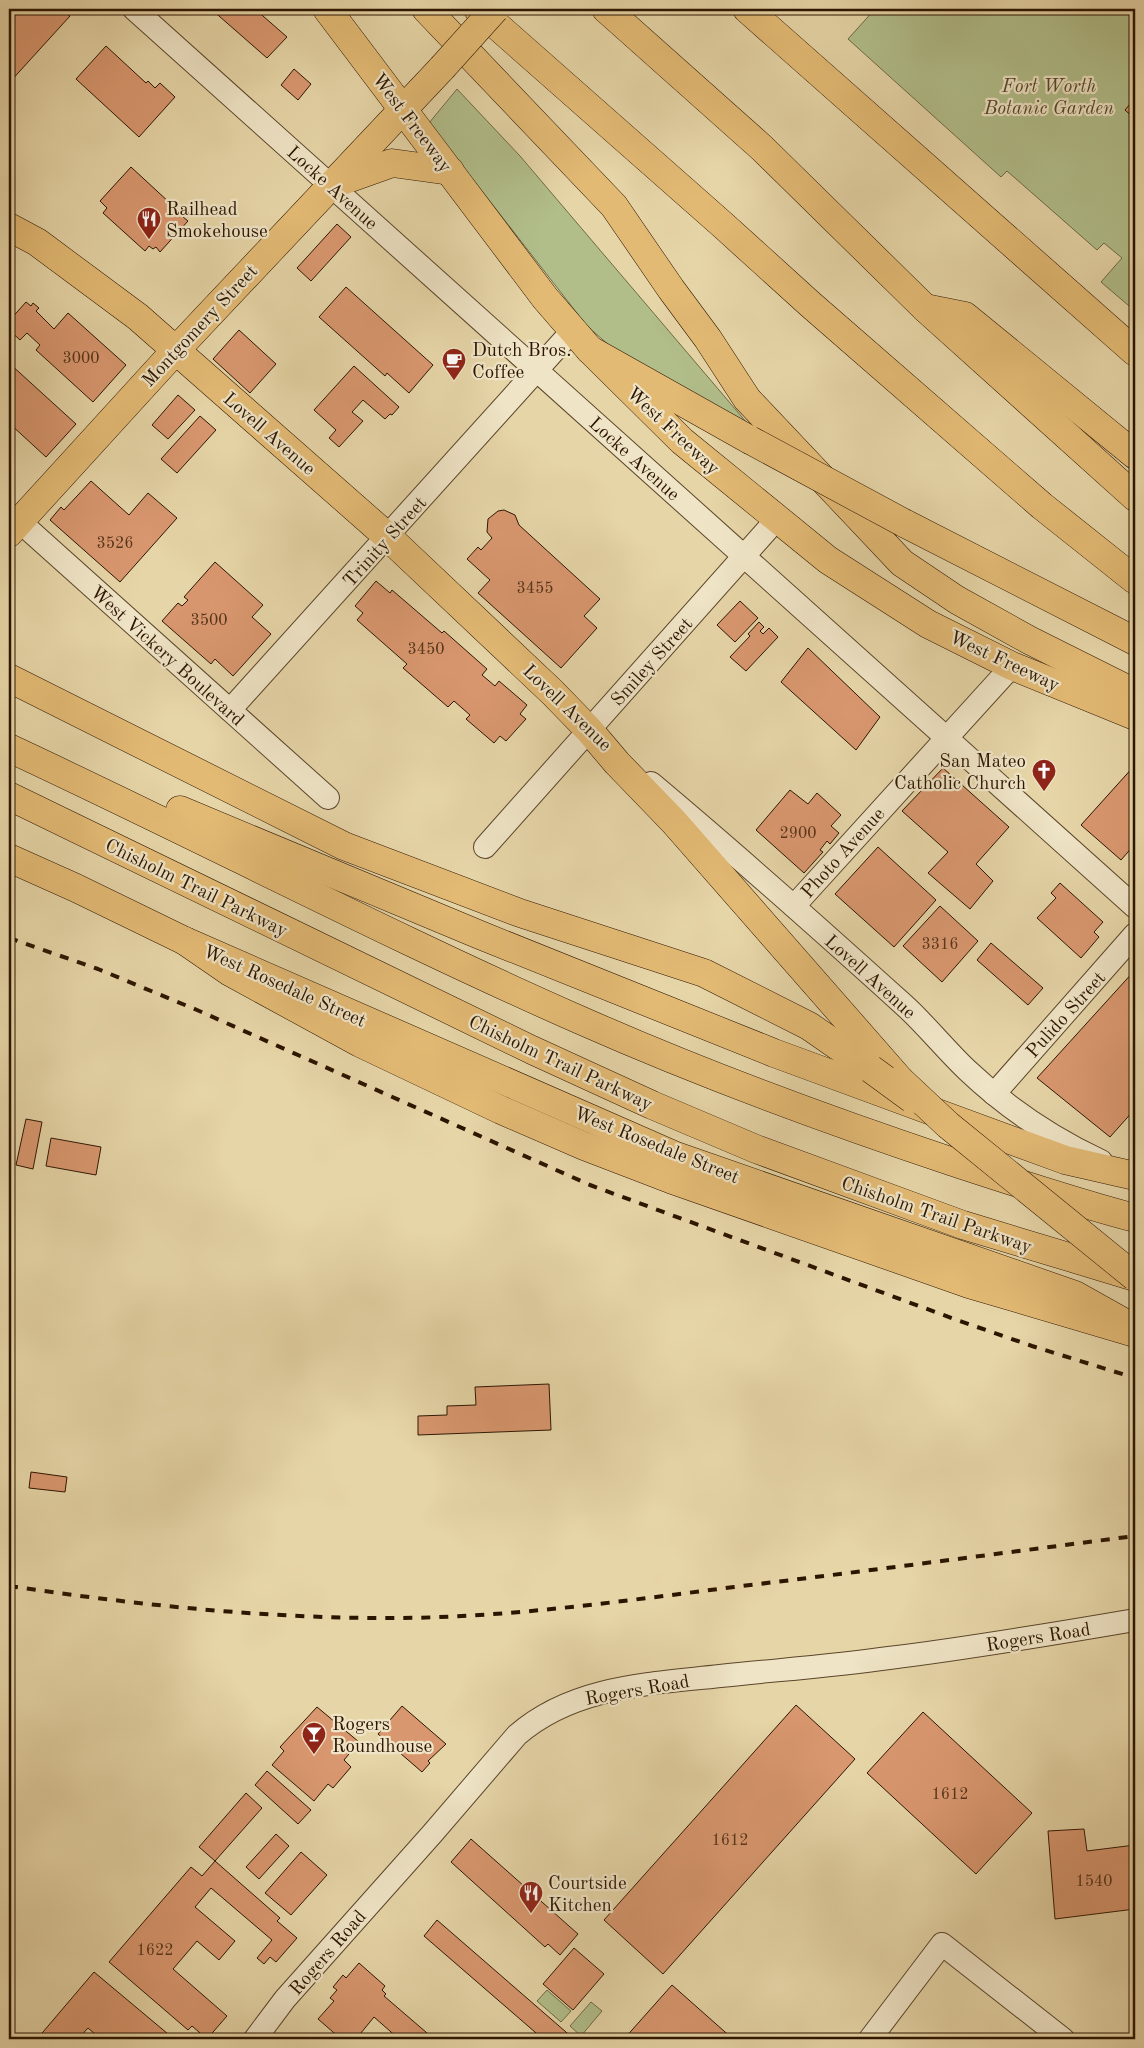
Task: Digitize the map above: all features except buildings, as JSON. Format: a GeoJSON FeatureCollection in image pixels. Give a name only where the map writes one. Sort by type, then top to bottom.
{"type":"FeatureCollection","features":[{"type":"Feature","properties":{"kind":"main road","name":"West Freeway"},"geometry":{"type":"LineString","coordinates":[[327,9],[404,109],[517,263],[582,340],[682,442],[776,520],[828,560],[928,624],[1012,666],[1135,716]]}},
{"type":"Feature","properties":{"kind":"main road"},"geometry":{"type":"LineString","coordinates":[[426,9],[614,206],[670,289],[708,339],[747,399],[902,563],[957,600],[1029,640],[1135,693]]}},
{"type":"Feature","properties":{"kind":"main road"},"geometry":{"type":"LineString","coordinates":[[478,9],[636,147],[810,304],[1042,506],[1135,580]]}},
{"type":"Feature","properties":{"kind":"main road","name":"Montgomery Street"},"geometry":{"type":"LineString","coordinates":[[12,522],[404,109],[495,9]]}},
{"type":"Feature","properties":{"kind":"main road"},"geometry":{"type":"LineString","coordinates":[[606,9],[762,148],[925,308],[1135,497]]}},
{"type":"Feature","properties":{"kind":"main road"},"geometry":{"type":"LineString","coordinates":[[747,9],[1135,352]]}},
{"type":"Feature","properties":{"kind":"main road"},"geometry":{"type":"LineString","coordinates":[[330,185],[392,163],[450,171]]}},
{"type":"Feature","properties":{"kind":"main road","name":"Lovell Avenue"},"geometry":{"type":"LineString","coordinates":[[9,227],[37,242],[66,262],[138,317],[388,537],[558,697],[589,730]]}},
{"type":"Feature","properties":{"kind":"main road"},"geometry":{"type":"LineString","coordinates":[[925,308],[966,316],[1135,455]]}},
{"type":"Feature","properties":{"kind":"main road"},"geometry":{"type":"LineString","coordinates":[[582,340],[750,440],[904,523],[1135,640]]}},
{"type":"Feature","properties":{"kind":"main road"},"geometry":{"type":"LineString","coordinates":[[9,678],[344,846],[520,913],[704,973],[809,1026],[948,1125],[1135,1277]]}},
{"type":"Feature","properties":{"kind":"main road"},"geometry":{"type":"LineString","coordinates":[[589,730],[617,763],[674,822],[900,1080],[948,1125]]}},
{"type":"Feature","properties":{"kind":"main road"},"geometry":{"type":"LineString","coordinates":[[17,752],[160,802],[774,1053],[1065,1160],[1135,1174]]}},
{"type":"Feature","properties":{"kind":"main road"},"geometry":{"type":"LineString","coordinates":[[17,752],[158,818],[423,948],[617,1036],[782,1103],[871,1135],[1135,1218]]}},
{"type":"Feature","properties":{"kind":"main road","name":"Chisholm Trail Parkway"},"geometry":{"type":"LineString","coordinates":[[9,796],[532,1050],[668,1112],[756,1149],[963,1225],[1135,1277]]}},
{"type":"Feature","properties":{"kind":"main road"},"geometry":{"type":"LineString","coordinates":[[9,858],[76,888],[185,942],[230,972],[360,1043],[502,1110],[584,1146],[670,1180],[969,1284],[1135,1331]]}},
{"type":"Feature","properties":{"kind":"main road","name":"West Rosedale Street"},"geometry":{"type":"LineString","coordinates":[[185,942],[676,1156],[1075,1295],[1135,1331]]}},
{"type":"Feature","properties":{"kind":"street","name":"Locke Avenue"},"geometry":{"type":"LineString","coordinates":[[134,9],[1135,907]]}},
{"type":"Feature","properties":{"kind":"street","name":"Trinity Street"},"geometry":{"type":"LineString","coordinates":[[230,710],[537,371],[582,340]]}},
{"type":"Feature","properties":{"kind":"street","name":"Smiley Street"},"geometry":{"type":"LineString","coordinates":[[486,847],[776,520]]}},
{"type":"Feature","properties":{"kind":"street","name":"West Vickery Boulevard"},"geometry":{"type":"LineString","coordinates":[[12,522],[230,710],[328,798]]}},
{"type":"Feature","properties":{"kind":"street","name":"Photo Avenue"},"geometry":{"type":"LineString","coordinates":[[794,906],[1012,666]]}},
{"type":"Feature","properties":{"kind":"street","name":"Lovell Avenue"},"geometry":{"type":"LineString","coordinates":[[589,730],[794,906],[915,1016],[967,1070],[994,1094],[1032,1123],[1062,1142],[1135,1174]]}},
{"type":"Feature","properties":{"kind":"street","name":"Pulido Street"},"geometry":{"type":"LineString","coordinates":[[994,1094],[1135,934]]}},
{"type":"Feature","properties":{"kind":"street","name":"Rogers Road"},"geometry":{"type":"LineString","coordinates":[[255,2039],[285,1999],[432,1834],[517,1735],[531,1722],[555,1708],[583,1698],[641,1685],[888,1659],[1026,1639],[1135,1620]]}},
{"type":"Feature","properties":{"kind":"street"},"geometry":{"type":"LineString","coordinates":[[870,2039],[942,1944],[1056,2036]]}},
{"type":"Feature","properties":{"kind":"green space","name":"Fort Worth Botanic Garden"},"geometry":{"type":"Polygon","coordinates":[[[875,9],[1135,9],[1135,311],[1101,282],[1122,258],[1104,243],[1097,250],[1007,171],[1001,177],[848,39],[875,9]]]}},
{"type":"Feature","properties":{"kind":"green space"},"geometry":{"type":"Polygon","coordinates":[[[457,89],[520,156],[753,430],[617,352],[587,326],[429,123],[457,89]]]}},
{"type":"Feature","properties":{"kind":"green space"},"geometry":{"type":"Polygon","coordinates":[[[547,1990],[571,2011],[561,2022],[537,2001],[547,1990]]]}},
{"type":"Feature","properties":{"kind":"green space"},"geometry":{"type":"Polygon","coordinates":[[[591,2002],[602,2011],[581,2036],[570,2026],[591,2002]]]}},
{"type":"Feature","properties":{"kind":"railway"},"geometry":{"type":"LineString","coordinates":[[9,938],[98,969],[197,1010],[590,1185],[957,1320],[1135,1378]]}},
{"type":"Feature","properties":{"kind":"railway"},"geometry":{"type":"LineString","coordinates":[[9,1586],[204,1610],[351,1618],[442,1617],[484,1615],[609,1603],[1135,1536]]}},
{"type":"Feature","properties":{"kind":"place","name":"Railhead Smokehouse"},"geometry":{"type":"Point","coordinates":[149,240]}},
{"type":"Feature","properties":{"kind":"place","name":"Dutch Bros. Coffee"},"geometry":{"type":"Point","coordinates":[454,381]}},
{"type":"Feature","properties":{"kind":"place","name":"San Mateo Catholic Church"},"geometry":{"type":"Point","coordinates":[1044,792]}},
{"type":"Feature","properties":{"kind":"place","name":"Rogers Roundhouse"},"geometry":{"type":"Point","coordinates":[314,1755]}},
{"type":"Feature","properties":{"kind":"place","name":"Courtside Kitchen"},"geometry":{"type":"Point","coordinates":[531,1914]}}]}
